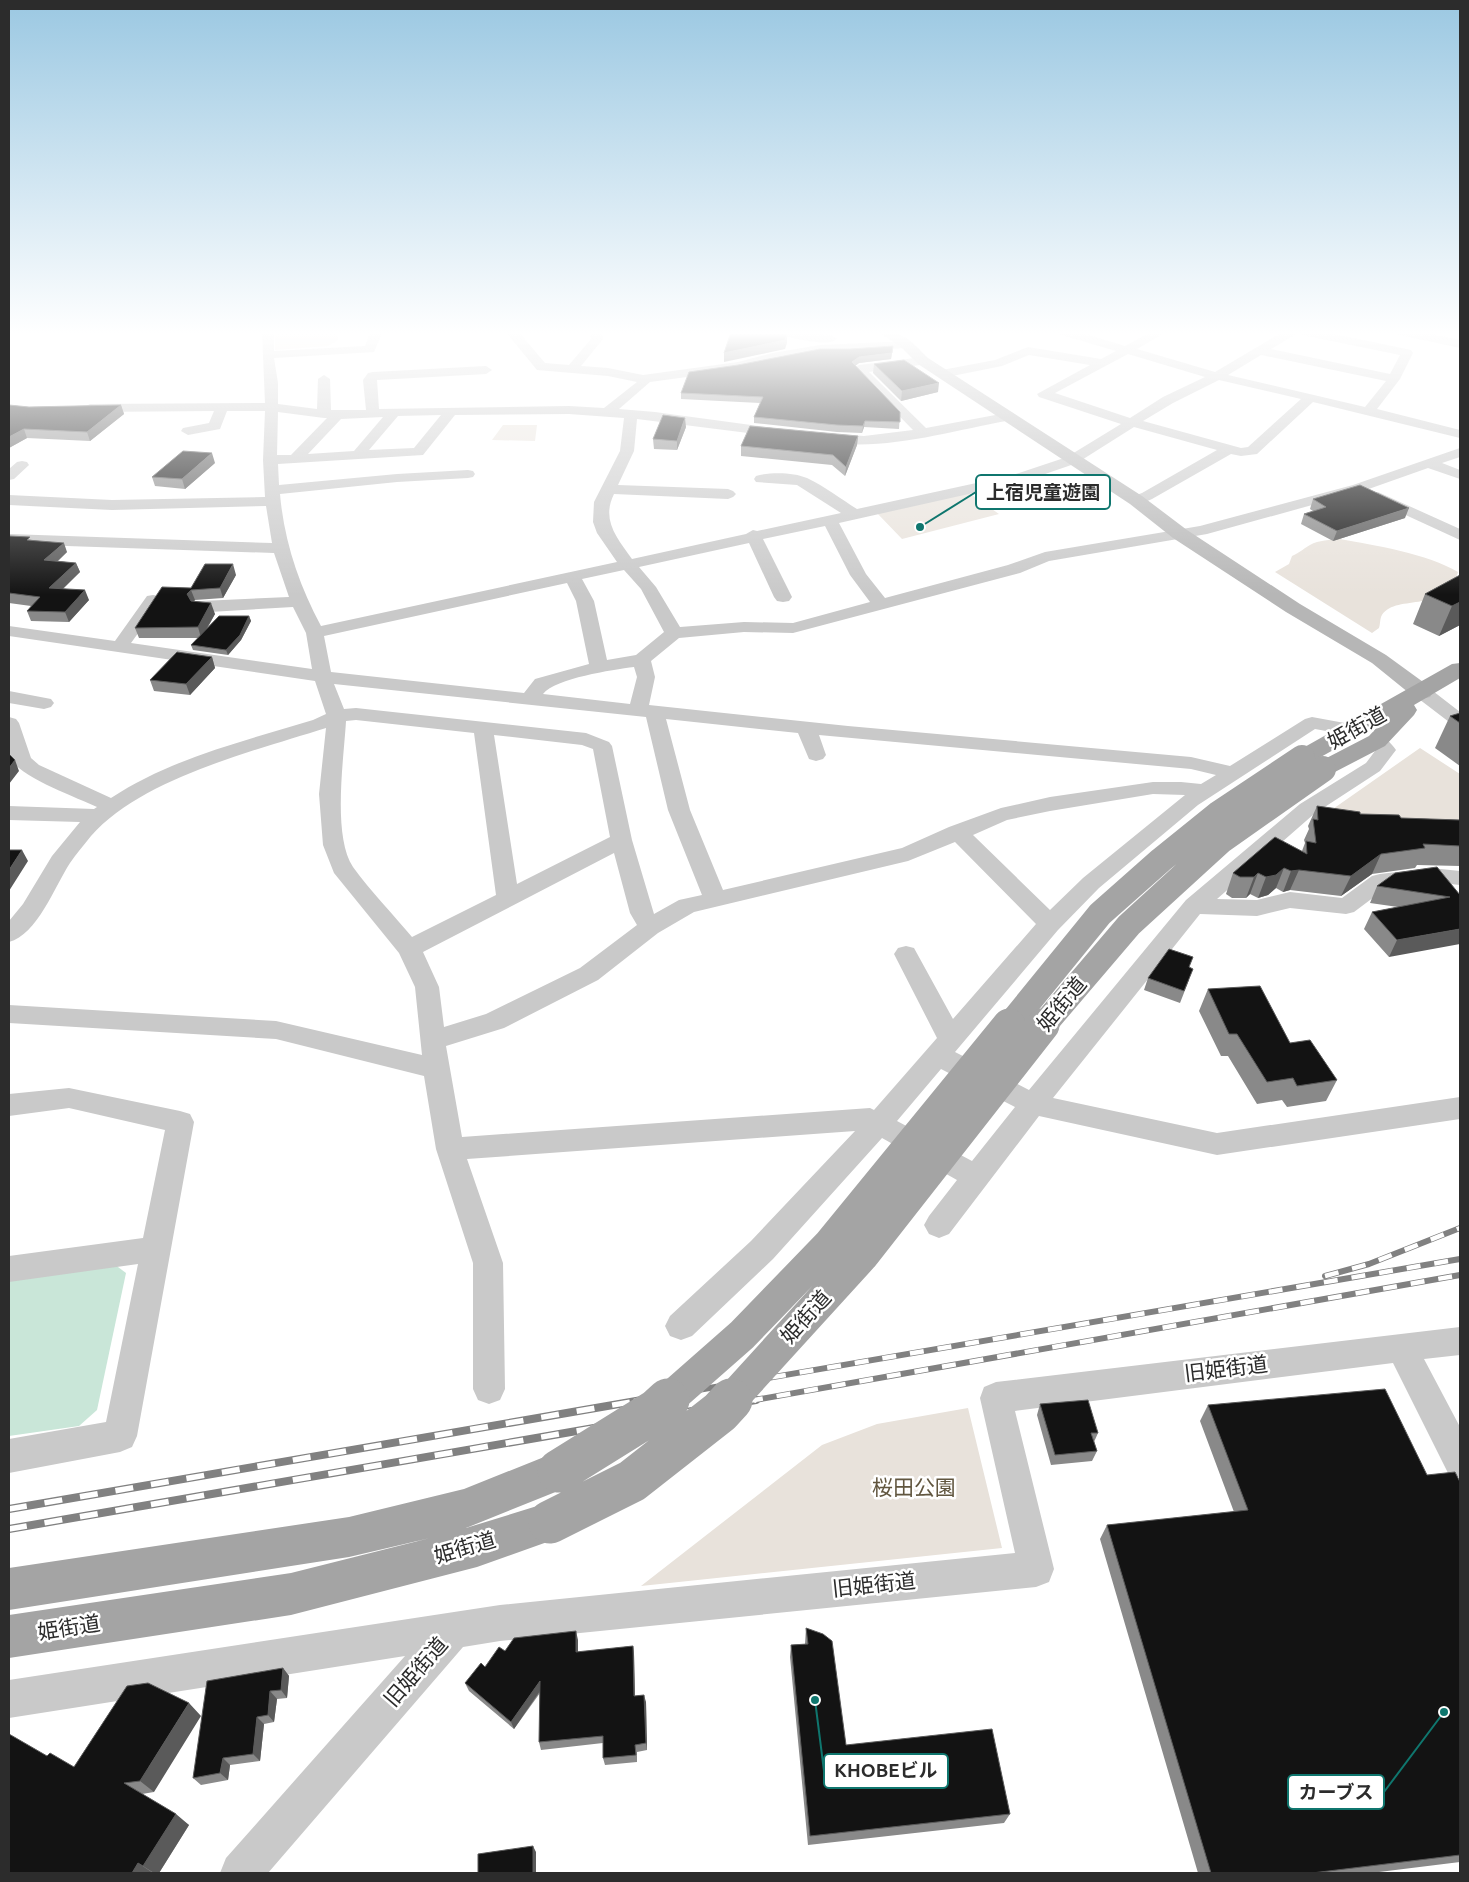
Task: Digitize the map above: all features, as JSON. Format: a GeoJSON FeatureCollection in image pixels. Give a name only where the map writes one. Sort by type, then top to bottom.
{"type":"FeatureCollection","features":[{"type":"Feature","properties":{"kind":"main road","name":"姫街道"},"geometry":{"type":"LineString","coordinates":[[9,1637],[291,1594],[477,1546],[550,1522],[632,1481],[720,1412],[862,1256],[1048,1019],[1129,925],[1222,840],[1354,730],[1422,692],[1460,668]]}},
{"type":"Feature","properties":{"kind":"main road","name":"姫街道"},"geometry":{"type":"LineString","coordinates":[[9,1589],[349,1537],[464,1509],[559,1471],[657,1410],[742,1336],[830,1244],[1100,914],[1161,860],[1218,814],[1313,764],[1377,741],[1422,692]]}},
{"type":"Feature","properties":{"kind":"street"},"geometry":{"type":"LineString","coordinates":[[188,431],[215,426],[218,419]]}},
{"type":"Feature","properties":{"kind":"street"},"geometry":{"type":"LineString","coordinates":[[271,419],[270,460],[280,548],[300,601],[315,632],[322,676],[337,716],[329,794],[334,845],[342,868],[408,950],[427,988],[436,1069],[450,1149],[488,1263],[489,1389]]}},
{"type":"Feature","properties":{"kind":"street"},"geometry":{"type":"LineString","coordinates":[[296,458],[326,419]]}},
{"type":"Feature","properties":{"kind":"street"},"geometry":{"type":"LineString","coordinates":[[358,455],[388,419]]}},
{"type":"Feature","properties":{"kind":"street"},"geometry":{"type":"LineString","coordinates":[[270,460],[418,452],[448,419]]}},
{"type":"Feature","properties":{"kind":"street"},"geometry":{"type":"LineString","coordinates":[[630,419],[627,451],[602,502],[602,522],[606,533],[628,565],[648,587],[674,633]]}},
{"type":"Feature","properties":{"kind":"street"},"geometry":{"type":"LineString","coordinates":[[668,419],[796,435]]}},
{"type":"Feature","properties":{"kind":"street"},"geometry":{"type":"LineString","coordinates":[[910,419],[924,433]]}},
{"type":"Feature","properties":{"kind":"street"},"geometry":{"type":"LineString","coordinates":[[816,436],[864,440],[924,433],[997,419]]}},
{"type":"Feature","properties":{"kind":"street"},"geometry":{"type":"LineString","coordinates":[[1009,419],[1136,500],[1180,534],[1293,608],[1379,659],[1460,721]]}},
{"type":"Feature","properties":{"kind":"street"},"geometry":{"type":"LineString","coordinates":[[1120,419],[1241,452],[1252,450],[1287,419]]}},
{"type":"Feature","properties":{"kind":"street"},"geometry":{"type":"LineString","coordinates":[[315,632],[573,578],[753,535],[1017,479],[1072,460],[1139,419]]}},
{"type":"Feature","properties":{"kind":"street"},"geometry":{"type":"LineString","coordinates":[[1397,419],[1460,434]]}},
{"type":"Feature","properties":{"kind":"street"},"geometry":{"type":"LineString","coordinates":[[1136,500],[1147,496],[1230,448]]}},
{"type":"Feature","properties":{"kind":"street"},"geometry":{"type":"LineString","coordinates":[[529,699],[542,683],[599,667],[642,660],[674,633],[744,627],[792,628],[880,603],[1014,569],[1045,557],[1201,531],[1358,488],[1460,452]]}},
{"type":"Feature","properties":{"kind":"street"},"geometry":{"type":"LineString","coordinates":[[1430,464],[1460,475]]}},
{"type":"Feature","properties":{"kind":"street"},"geometry":{"type":"LineString","coordinates":[[9,476],[22,465]]}},
{"type":"Feature","properties":{"kind":"street"},"geometry":{"type":"LineString","coordinates":[[9,500],[112,505],[273,496],[397,478],[468,474]]}},
{"type":"Feature","properties":{"kind":"street"},"geometry":{"type":"LineString","coordinates":[[761,479],[801,481],[855,514]]}},
{"type":"Feature","properties":{"kind":"street"},"geometry":{"type":"LineString","coordinates":[[1358,488],[1457,531]]}},
{"type":"Feature","properties":{"kind":"street"},"geometry":{"type":"LineString","coordinates":[[608,489],[728,494]]}},
{"type":"Feature","properties":{"kind":"street"},"geometry":{"type":"LineString","coordinates":[[830,520],[858,574],[880,603]]}},
{"type":"Feature","properties":{"kind":"street"},"geometry":{"type":"LineString","coordinates":[[753,535],[783,597]]}},
{"type":"Feature","properties":{"kind":"street"},"geometry":{"type":"LineString","coordinates":[[9,539],[280,548]]}},
{"type":"Feature","properties":{"kind":"street"},"geometry":{"type":"LineString","coordinates":[[573,578],[584,601],[599,667]]}},
{"type":"Feature","properties":{"kind":"street"},"geometry":{"type":"LineString","coordinates":[[120,646],[153,600]]}},
{"type":"Feature","properties":{"kind":"street"},"geometry":{"type":"LineString","coordinates":[[201,606],[210,608],[300,601]]}},
{"type":"Feature","properties":{"kind":"street"},"geometry":{"type":"LineString","coordinates":[[9,631],[339,679],[806,728],[1190,763],[1206,765],[1232,773]]}},
{"type":"Feature","properties":{"kind":"street"},"geometry":{"type":"LineString","coordinates":[[642,660],[646,677],[647,711],[679,810],[716,900]]}},
{"type":"Feature","properties":{"kind":"street"},"geometry":{"type":"LineString","coordinates":[[9,697],[44,703]]}},
{"type":"Feature","properties":{"kind":"street"},"geometry":{"type":"LineString","coordinates":[[9,934],[32,908],[62,858],[104,811],[192,765],[218,755],[320,724],[337,716],[356,714],[586,739],[602,746],[621,840],[642,913],[650,927]]}},
{"type":"Feature","properties":{"kind":"street"},"geometry":{"type":"LineString","coordinates":[[9,723],[22,760],[32,769],[104,811]]}},
{"type":"Feature","properties":{"kind":"street"},"geometry":{"type":"LineString","coordinates":[[681,1326],[762,1250],[879,1123],[1050,924],[1091,882],[1204,791],[1312,724],[1354,730]]}},
{"type":"Feature","properties":{"kind":"street"},"geometry":{"type":"LineString","coordinates":[[483,728],[508,899]]}},
{"type":"Feature","properties":{"kind":"street"},"geometry":{"type":"LineString","coordinates":[[806,728],[816,755]]}},
{"type":"Feature","properties":{"kind":"street"},"geometry":{"type":"LineString","coordinates":[[939,1226],[1033,1104],[1194,906],[1307,809],[1374,767],[1386,750],[1377,741]]}},
{"type":"Feature","properties":{"kind":"street"},"geometry":{"type":"LineString","coordinates":[[433,1040],[495,1021],[589,974],[650,927],[686,906],[908,854],[1000,815],[1050,804],[1153,788],[1180,788],[1204,791]]}},
{"type":"Feature","properties":{"kind":"street"},"geometry":{"type":"LineString","coordinates":[[9,813],[104,811]]}},
{"type":"Feature","properties":{"kind":"street"},"geometry":{"type":"LineString","coordinates":[[957,832],[1050,924]]}},
{"type":"Feature","properties":{"kind":"street"},"geometry":{"type":"LineString","coordinates":[[408,950],[621,840]]}},
{"type":"Feature","properties":{"kind":"street"},"geometry":{"type":"LineString","coordinates":[[1194,906],[1257,908],[1290,900],[1346,906],[1380,881],[1431,875],[1460,878]]}},
{"type":"Feature","properties":{"kind":"street"},"geometry":{"type":"LineString","coordinates":[[906,954],[944,1047],[1033,1104],[1217,1144],[1460,1108]]}},
{"type":"Feature","properties":{"kind":"street"},"geometry":{"type":"LineString","coordinates":[[9,1014],[276,1030],[436,1069]]}},
{"type":"Feature","properties":{"kind":"street"},"geometry":{"type":"LineString","coordinates":[[9,1105],[69,1098],[180,1122],[120,1436],[9,1456]]}},
{"type":"Feature","properties":{"kind":"street"},"geometry":{"type":"LineString","coordinates":[[450,1149],[870,1119],[976,1177]]}},
{"type":"Feature","properties":{"kind":"street"},"geometry":{"type":"LineString","coordinates":[[9,1269],[155,1249]]}},
{"type":"Feature","properties":{"kind":"street"},"geometry":{"type":"LineString","coordinates":[[1460,1341],[1401,1347],[1460,1461]]}},
{"type":"Feature","properties":{"kind":"street","name":"旧姫街道"},"geometry":{"type":"LineString","coordinates":[[241,1873],[453,1630],[510,1622],[1036,1569],[996,1398],[1401,1347]]}},
{"type":"Feature","properties":{"kind":"street"},"geometry":{"type":"LineString","coordinates":[[9,1699],[453,1630]]}},
{"type":"Feature","properties":{"kind":"green space"},"geometry":{"type":"Polygon","coordinates":[[[503,425],[537,425],[535,441],[492,440],[503,425]]]}},
{"type":"Feature","properties":{"kind":"green space"},"geometry":{"type":"Polygon","coordinates":[[[969,493],[999,514],[902,539],[877,513],[969,493]]]}},
{"type":"Feature","properties":{"kind":"green space"},"geometry":{"type":"Polygon","coordinates":[[[1340,539],[1416,555],[1458,572],[1451,586],[1442,594],[1431,599],[1396,606],[1387,610],[1381,617],[1379,628],[1372,633],[1275,572],[1289,564],[1292,556],[1313,543],[1340,539]]]}},
{"type":"Feature","properties":{"kind":"green space"},"geometry":{"type":"Polygon","coordinates":[[[1420,748],[1460,774],[1460,834],[1320,818],[1420,748]]]}},
{"type":"Feature","properties":{"kind":"green space","name":"桜田公園"},"geometry":{"type":"Polygon","coordinates":[[[968,1408],[1002,1548],[641,1586],[822,1445],[877,1424],[968,1408]]]}},
{"type":"Feature","properties":{"kind":"shaded area"},"geometry":{"type":"Polygon","coordinates":[[[114,1264],[126,1273],[97,1410],[79,1426],[9,1436],[9,1278],[114,1264]]]}},
{"type":"Feature","properties":{"kind":"building"},"geometry":{"type":"Polygon","coordinates":[[[9,419],[104,419],[87,432],[24,429],[9,437],[9,419]]]}},
{"type":"Feature","properties":{"kind":"building"},"geometry":{"type":"Polygon","coordinates":[[[661,419],[685,419],[677,441],[653,439],[661,419]]]}},
{"type":"Feature","properties":{"kind":"building"},"geometry":{"type":"Polygon","coordinates":[[[773,419],[900,419],[900,422],[865,421],[863,426],[773,419]]]}},
{"type":"Feature","properties":{"kind":"building"},"geometry":{"type":"Polygon","coordinates":[[[750,426],[858,436],[846,467],[833,455],[741,446],[750,426]]]}},
{"type":"Feature","properties":{"kind":"building"},"geometry":{"type":"Polygon","coordinates":[[[183,451],[212,453],[182,479],[152,477],[183,451]]]}},
{"type":"Feature","properties":{"kind":"building"},"geometry":{"type":"Polygon","coordinates":[[[1360,485],[1409,508],[1337,531],[1304,514],[1326,507],[1313,499],[1360,485]]]}},
{"type":"Feature","properties":{"kind":"building"},"geometry":{"type":"Polygon","coordinates":[[[9,536],[30,537],[27,540],[64,543],[44,560],[76,563],[49,588],[85,590],[65,612],[27,611],[40,597],[9,593],[9,536]]]}},
{"type":"Feature","properties":{"kind":"building"},"geometry":{"type":"Polygon","coordinates":[[[205,564],[233,564],[220,588],[191,590],[187,594],[191,601],[211,603],[198,627],[135,628],[162,587],[191,588],[205,564]]]}},
{"type":"Feature","properties":{"kind":"building"},"geometry":{"type":"Polygon","coordinates":[[[1460,575],[1460,602],[1452,606],[1425,594],[1460,575]]]}},
{"type":"Feature","properties":{"kind":"building"},"geometry":{"type":"Polygon","coordinates":[[[219,616],[249,616],[240,635],[226,650],[191,645],[219,616]]]}},
{"type":"Feature","properties":{"kind":"building"},"geometry":{"type":"Polygon","coordinates":[[[177,652],[212,657],[186,684],[150,680],[177,652]]]}},
{"type":"Feature","properties":{"kind":"building"},"geometry":{"type":"Polygon","coordinates":[[[1460,713],[1460,723],[1450,716],[1460,713]]]}},
{"type":"Feature","properties":{"kind":"building"},"geometry":{"type":"Polygon","coordinates":[[[9,754],[15,760],[9,768],[9,754]]]}},
{"type":"Feature","properties":{"kind":"building"},"geometry":{"type":"Polygon","coordinates":[[[1317,806],[1360,812],[1360,814],[1399,815],[1401,818],[1460,820],[1460,846],[1423,844],[1425,848],[1381,854],[1351,876],[1299,870],[1291,871],[1284,868],[1276,875],[1266,877],[1258,873],[1254,877],[1240,877],[1233,873],[1275,837],[1307,854],[1306,841],[1316,843],[1313,819],[1318,820],[1317,806]]]}},
{"type":"Feature","properties":{"kind":"building"},"geometry":{"type":"Polygon","coordinates":[[[9,850],[22,850],[9,870],[9,850]]]}},
{"type":"Feature","properties":{"kind":"building"},"geometry":{"type":"Polygon","coordinates":[[[1437,867],[1460,895],[1460,929],[1397,940],[1372,912],[1450,897],[1377,886],[1395,873],[1437,867]]]}},
{"type":"Feature","properties":{"kind":"building"},"geometry":{"type":"Polygon","coordinates":[[[1169,949],[1193,957],[1189,967],[1193,969],[1184,991],[1148,978],[1169,949]]]}},
{"type":"Feature","properties":{"kind":"building"},"geometry":{"type":"Polygon","coordinates":[[[1260,986],[1290,1043],[1310,1040],[1337,1080],[1297,1086],[1293,1078],[1267,1082],[1237,1034],[1229,1034],[1208,989],[1260,986]]]}},
{"type":"Feature","properties":{"kind":"building"},"geometry":{"type":"Polygon","coordinates":[[[1385,1389],[1427,1475],[1455,1472],[1460,1482],[1460,1855],[1312,1873],[1211,1873],[1107,1525],[1248,1510],[1208,1405],[1385,1389]]]}},
{"type":"Feature","properties":{"kind":"building"},"geometry":{"type":"Polygon","coordinates":[[[1088,1400],[1098,1433],[1091,1433],[1097,1451],[1055,1455],[1040,1404],[1088,1400]]]}},
{"type":"Feature","properties":{"kind":"building"},"geometry":{"type":"Polygon","coordinates":[[[806,1628],[823,1634],[832,1641],[846,1745],[992,1729],[1010,1814],[810,1836],[791,1645],[808,1644],[806,1628]]]}},
{"type":"Feature","properties":{"kind":"building"},"geometry":{"type":"Polygon","coordinates":[[[576,1631],[576,1652],[633,1646],[634,1696],[644,1695],[646,1743],[635,1745],[636,1755],[603,1758],[603,1736],[539,1742],[540,1681],[511,1722],[465,1683],[481,1663],[485,1667],[499,1647],[505,1651],[514,1638],[576,1631]]]}},
{"type":"Feature","properties":{"kind":"building"},"geometry":{"type":"Polygon","coordinates":[[[283,1668],[281,1690],[270,1691],[268,1715],[257,1717],[253,1754],[223,1758],[220,1773],[193,1778],[207,1681],[283,1668]]]}},
{"type":"Feature","properties":{"kind":"building"},"geometry":{"type":"Polygon","coordinates":[[[148,1683],[189,1703],[140,1781],[124,1783],[176,1814],[143,1866],[138,1863],[132,1873],[9,1873],[9,1734],[47,1756],[50,1753],[74,1767],[127,1686],[148,1683]]]}},
{"type":"Feature","properties":{"kind":"building"},"geometry":{"type":"Polygon","coordinates":[[[533,1846],[533,1873],[478,1873],[478,1854],[533,1846]]]}},
{"type":"Feature","properties":{"kind":"railway"},"geometry":{"type":"LineString","coordinates":[[1325,1276],[1369,1264],[1460,1228]]}},
{"type":"Feature","properties":{"kind":"railway"},"geometry":{"type":"LineString","coordinates":[[634,1401],[1460,1259]]}},
{"type":"Feature","properties":{"kind":"railway"},"geometry":{"type":"LineString","coordinates":[[749,1401],[1460,1275]]}},
{"type":"Feature","properties":{"kind":"railway"},"geometry":{"type":"LineString","coordinates":[[9,1509],[642,1400]]}},
{"type":"Feature","properties":{"kind":"railway"},"geometry":{"type":"LineString","coordinates":[[9,1529],[756,1400]]}},
{"type":"Feature","properties":{"kind":"place","name":"上宿児童遊園"},"geometry":{"type":"Point","coordinates":[920,527]}},
{"type":"Feature","properties":{"kind":"place","name":"KHOBEビル"},"geometry":{"type":"Point","coordinates":[815,1700]}},
{"type":"Feature","properties":{"kind":"place","name":"カーブス"},"geometry":{"type":"Point","coordinates":[1444,1712]}}]}
